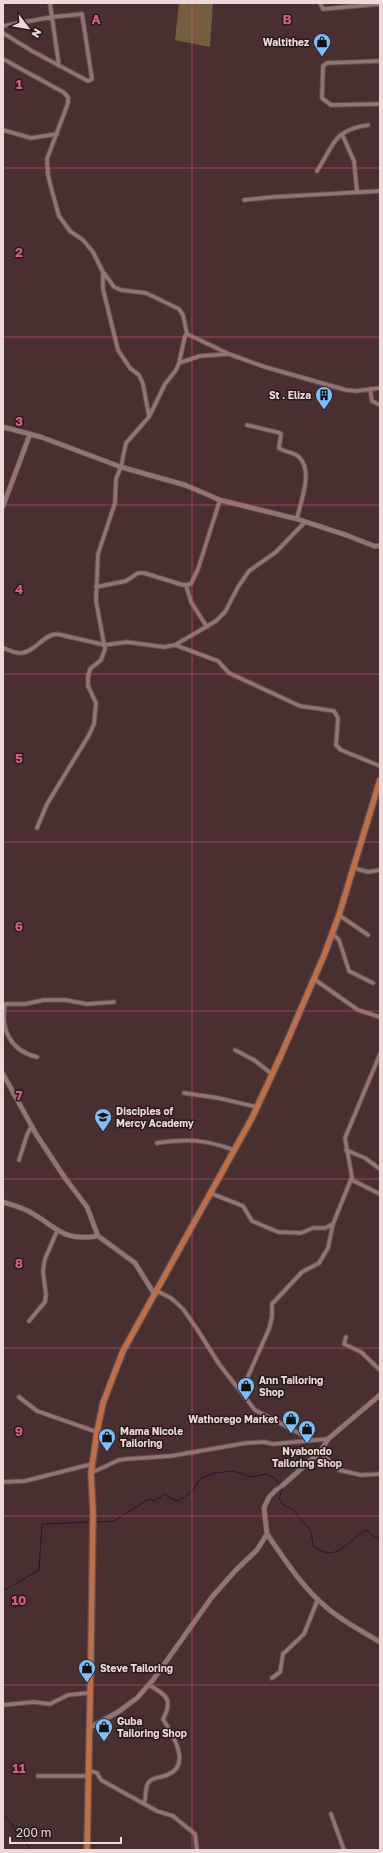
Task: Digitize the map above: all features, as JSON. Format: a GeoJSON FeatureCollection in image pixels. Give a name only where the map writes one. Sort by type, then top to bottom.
{"type":"FeatureCollection","features":[{"type":"Feature","properties":{"kind":"main road"},"geometry":{"type":"LineString","coordinates":[[87,1850],[93,1469],[97,1432],[103,1402],[123,1351],[234,1150],[257,1107],[272,1074],[314,979],[339,915],[380,780]]}},
{"type":"Feature","properties":{"kind":"street"},"geometry":{"type":"LineString","coordinates":[[50,3],[59,66]]}},
{"type":"Feature","properties":{"kind":"street"},"geometry":{"type":"LineString","coordinates":[[320,3],[323,9],[380,4]]}},
{"type":"Feature","properties":{"kind":"street"},"geometry":{"type":"LineString","coordinates":[[3,26],[52,17],[83,15],[92,78],[88,81],[32,51],[3,33]]}},
{"type":"Feature","properties":{"kind":"street"},"geometry":{"type":"LineString","coordinates":[[3,58],[63,92],[68,97],[68,103],[48,155],[47,168],[59,216],[70,231],[83,240],[93,252],[103,272],[114,287],[121,290],[146,293],[179,309],[184,315],[187,334],[179,363],[160,392],[149,416],[126,443],[121,467],[116,478],[115,503],[98,554],[96,587],[97,614],[105,646],[101,660],[92,666],[88,677],[88,686],[96,704],[94,724],[89,735],[47,804],[37,828]]}},
{"type":"Feature","properties":{"kind":"street"},"geometry":{"type":"LineString","coordinates":[[380,61],[325,64],[323,66],[322,98],[331,105],[380,104]]}},
{"type":"Feature","properties":{"kind":"street"},"geometry":{"type":"LineString","coordinates":[[317,171],[327,157],[333,141],[342,134],[356,127],[368,125]]}},
{"type":"Feature","properties":{"kind":"street"},"geometry":{"type":"LineString","coordinates":[[3,130],[31,138],[57,134]]}},
{"type":"Feature","properties":{"kind":"street"},"geometry":{"type":"LineString","coordinates":[[342,134],[354,161],[357,192]]}},
{"type":"Feature","properties":{"kind":"street"},"geometry":{"type":"LineString","coordinates":[[244,200],[380,191]]}},
{"type":"Feature","properties":{"kind":"street"},"geometry":{"type":"LineString","coordinates":[[103,272],[103,289],[118,350],[130,368],[138,375],[143,384],[149,416]]}},
{"type":"Feature","properties":{"kind":"street"},"geometry":{"type":"LineString","coordinates":[[187,334],[229,354],[265,367],[346,390],[380,388]]}},
{"type":"Feature","properties":{"kind":"street"},"geometry":{"type":"LineString","coordinates":[[179,363],[210,355],[229,354]]}},
{"type":"Feature","properties":{"kind":"street"},"geometry":{"type":"LineString","coordinates":[[370,389],[372,401],[380,405]]}},
{"type":"Feature","properties":{"kind":"street"},"geometry":{"type":"LineString","coordinates":[[247,425],[281,434],[279,448],[297,456],[303,464],[306,483],[297,519]]}},
{"type":"Feature","properties":{"kind":"street"},"geometry":{"type":"LineString","coordinates":[[3,427],[30,434],[121,467],[185,485],[220,500],[297,519],[346,534],[374,546],[380,546]]}},
{"type":"Feature","properties":{"kind":"street"},"geometry":{"type":"LineString","coordinates":[[3,506],[30,434]]}},
{"type":"Feature","properties":{"kind":"street"},"geometry":{"type":"LineString","coordinates":[[96,587],[126,581],[138,573],[144,573],[186,585],[191,584],[198,569],[220,500]]}},
{"type":"Feature","properties":{"kind":"street"},"geometry":{"type":"LineString","coordinates":[[175,646],[207,627],[225,612],[238,587],[249,571],[276,552],[304,522]]}},
{"type":"Feature","properties":{"kind":"street"},"geometry":{"type":"LineString","coordinates":[[186,585],[191,602],[207,627]]}},
{"type":"Feature","properties":{"kind":"street"},"geometry":{"type":"LineString","coordinates":[[3,648],[18,653],[28,652],[51,635],[58,634],[105,646],[127,642],[164,647],[175,646],[218,661],[229,673],[300,706],[334,711],[338,718],[336,746],[341,750],[380,766]]}},
{"type":"Feature","properties":{"kind":"street"},"geometry":{"type":"LineString","coordinates":[[354,868],[363,871],[380,870]]}},
{"type":"Feature","properties":{"kind":"street"},"geometry":{"type":"LineString","coordinates":[[339,915],[368,935]]}},
{"type":"Feature","properties":{"kind":"street"},"geometry":{"type":"LineString","coordinates":[[332,933],[339,940],[349,971],[373,983]]}},
{"type":"Feature","properties":{"kind":"street"},"geometry":{"type":"LineString","coordinates":[[314,979],[358,1010],[380,1018]]}},
{"type":"Feature","properties":{"kind":"street"},"geometry":{"type":"LineString","coordinates":[[37,1057],[21,1052],[10,1038],[3,1021],[4,1004],[25,1004],[44,1000],[65,1000],[86,1004],[114,1002]]}},
{"type":"Feature","properties":{"kind":"street"},"geometry":{"type":"LineString","coordinates":[[235,1050],[254,1060],[272,1074]]}},
{"type":"Feature","properties":{"kind":"street"},"geometry":{"type":"LineString","coordinates":[[241,1392],[269,1329],[272,1317],[272,1304],[302,1272],[320,1263],[328,1248],[333,1224],[352,1180],[352,1171],[346,1150],[345,1138],[380,1054]]}},
{"type":"Feature","properties":{"kind":"street"},"geometry":{"type":"LineString","coordinates":[[3,1074],[23,1109],[31,1127],[65,1178],[82,1200],[98,1236],[135,1263],[156,1293],[171,1298],[183,1309],[198,1328],[218,1364],[252,1408],[258,1413],[312,1440]]}},
{"type":"Feature","properties":{"kind":"street"},"geometry":{"type":"LineString","coordinates":[[184,1093],[218,1098],[257,1107]]}},
{"type":"Feature","properties":{"kind":"street"},"geometry":{"type":"LineString","coordinates":[[19,1160],[27,1134],[31,1127]]}},
{"type":"Feature","properties":{"kind":"street"},"geometry":{"type":"LineString","coordinates":[[157,1143],[196,1140],[213,1142],[234,1150]]}},
{"type":"Feature","properties":{"kind":"street"},"geometry":{"type":"LineString","coordinates":[[346,1150],[365,1158],[380,1169]]}},
{"type":"Feature","properties":{"kind":"street"},"geometry":{"type":"LineString","coordinates":[[352,1180],[380,1194]]}},
{"type":"Feature","properties":{"kind":"street"},"geometry":{"type":"LineString","coordinates":[[210,1193],[243,1206],[252,1221],[278,1232],[301,1232],[313,1228],[325,1228],[333,1224]]}},
{"type":"Feature","properties":{"kind":"street"},"geometry":{"type":"LineString","coordinates":[[3,1202],[29,1211],[64,1235],[81,1238],[98,1236]]}},
{"type":"Feature","properties":{"kind":"street"},"geometry":{"type":"LineString","coordinates":[[29,1321],[45,1302],[45,1259],[57,1231]]}},
{"type":"Feature","properties":{"kind":"street"},"geometry":{"type":"LineString","coordinates":[[346,1337],[344,1344],[361,1352],[380,1370]]}},
{"type":"Feature","properties":{"kind":"street"},"geometry":{"type":"LineString","coordinates":[[380,1395],[328,1439],[320,1452],[269,1497],[264,1508],[267,1534],[303,1585],[338,1615],[380,1642]]}},
{"type":"Feature","properties":{"kind":"street"},"geometry":{"type":"LineString","coordinates":[[19,1397],[37,1411],[97,1432]]}},
{"type":"Feature","properties":{"kind":"street"},"geometry":{"type":"LineString","coordinates":[[3,1482],[24,1481],[93,1469],[119,1460],[171,1456],[258,1442],[273,1444],[328,1439]]}},
{"type":"Feature","properties":{"kind":"street"},"geometry":{"type":"LineString","coordinates":[[320,1452],[339,1470],[361,1475],[380,1474]]}},
{"type":"Feature","properties":{"kind":"street"},"geometry":{"type":"LineString","coordinates":[[89,1728],[118,1712],[132,1702],[149,1685],[212,1597],[235,1571],[257,1550],[267,1534]]}},
{"type":"Feature","properties":{"kind":"street"},"geometry":{"type":"LineString","coordinates":[[272,1678],[280,1672],[283,1654],[304,1634],[318,1599]]}},
{"type":"Feature","properties":{"kind":"street"},"geometry":{"type":"LineString","coordinates":[[144,1803],[148,1783],[174,1771],[180,1753],[163,1719],[168,1711],[168,1702],[164,1694],[149,1685]]}},
{"type":"Feature","properties":{"kind":"street"},"geometry":{"type":"LineString","coordinates":[[3,1705],[34,1702],[50,1704],[68,1695],[89,1693]]}},
{"type":"Feature","properties":{"kind":"street"},"geometry":{"type":"LineString","coordinates":[[38,1776],[96,1773],[101,1780],[157,1811],[173,1816],[194,1832],[196,1836],[196,1850]]}},
{"type":"Feature","properties":{"kind":"street"},"geometry":{"type":"LineString","coordinates":[[331,1814],[344,1850]]}},
{"type":"Feature","properties":{"kind":"shaded area"},"geometry":{"type":"Polygon","coordinates":[[[179,3],[213,3],[210,47],[175,40],[179,3]]]}},
{"type":"Feature","properties":{"kind":"waterway"},"geometry":{"type":"LineString","coordinates":[[96,1522],[114,1521],[149,1499],[154,1501],[165,1494],[172,1499],[179,1501],[192,1491],[200,1479],[214,1473],[234,1471],[252,1477],[266,1474],[276,1479],[282,1490],[279,1498],[283,1505],[292,1509],[307,1526],[312,1535],[313,1546],[322,1551],[329,1553],[336,1552],[366,1530],[375,1537],[380,1538]]}},
{"type":"Feature","properties":{"kind":"waterway"},"geometry":{"type":"LineString","coordinates":[[3,1591],[39,1570],[42,1524],[90,1522]]}},
{"type":"Feature","properties":{"kind":"waterway"},"geometry":{"type":"LineString","coordinates":[[3,1813],[31,1850]]}},
{"type":"Feature","properties":{"kind":"place","name":"Waltithez"},"geometry":{"type":"Point","coordinates":[322,57]}},
{"type":"Feature","properties":{"kind":"place","name":"St . Eliza"},"geometry":{"type":"Point","coordinates":[324,410]}},
{"type":"Feature","properties":{"kind":"place","name":"Disciples of Mercy Academy"},"geometry":{"type":"Point","coordinates":[103,1132]}},
{"type":"Feature","properties":{"kind":"place","name":"Ann Tailoring Shop"},"geometry":{"type":"Point","coordinates":[246,1401]}},
{"type":"Feature","properties":{"kind":"place","name":"Wathorego Market"},"geometry":{"type":"Point","coordinates":[291,1434]}},
{"type":"Feature","properties":{"kind":"place","name":"Nyabondo Tailoring Shop"},"geometry":{"type":"Point","coordinates":[307,1444]}},
{"type":"Feature","properties":{"kind":"place","name":"Mama Nicole Tailoring"},"geometry":{"type":"Point","coordinates":[107,1452]}},
{"type":"Feature","properties":{"kind":"place","name":"Steve Tailoring"},"geometry":{"type":"Point","coordinates":[87,1683]}},
{"type":"Feature","properties":{"kind":"place","name":"Guba Tailoring Shop"},"geometry":{"type":"Point","coordinates":[104,1742]}}]}
